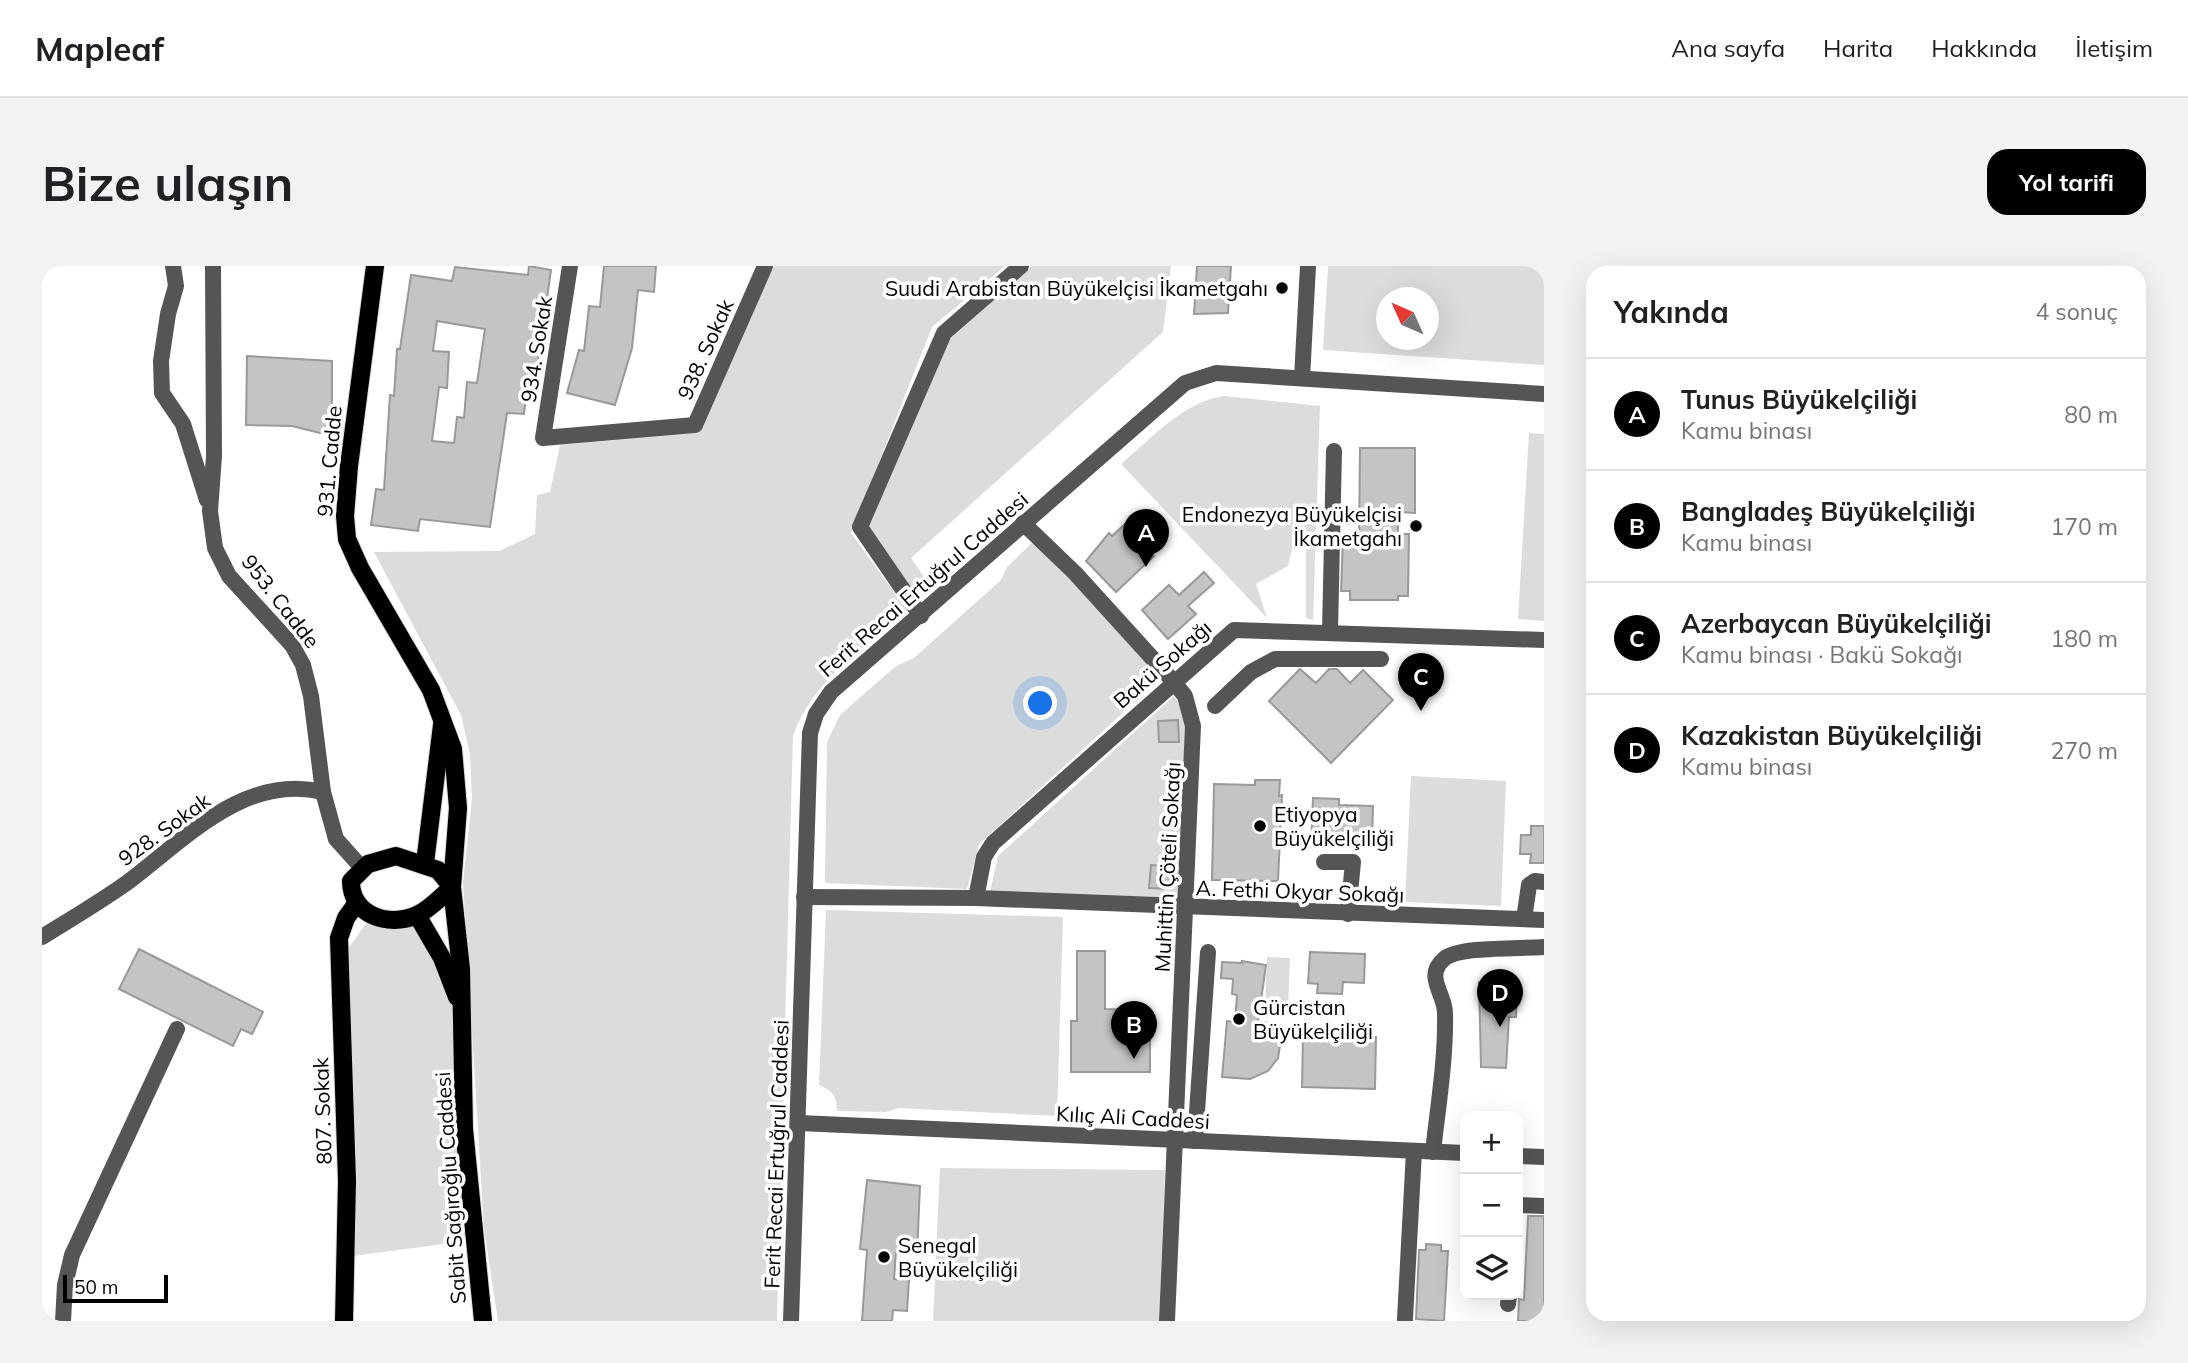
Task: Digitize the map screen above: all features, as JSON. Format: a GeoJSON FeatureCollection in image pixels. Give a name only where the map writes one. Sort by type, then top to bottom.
{"type":"FeatureCollection","features":[{"type":"Feature","properties":{"kind":"main road","name":"931. Cadde"},"geometry":{"type":"LineString","coordinates":[[375,266],[349,466],[345,516],[347,538],[360,568],[431,690],[453,749],[458,808],[452,887]]}},
{"type":"Feature","properties":{"kind":"main road","name":"931. Cadde"},"geometry":{"type":"LineString","coordinates":[[425,863],[442,722]]}},
{"type":"Feature","properties":{"kind":"main road"},"geometry":{"type":"LineString","coordinates":[[396,856],[425,863],[438,870],[452,887],[416,915],[401,919],[371,916],[356,904],[351,892],[351,881],[362,868],[380,858],[396,856]]}},
{"type":"Feature","properties":{"kind":"main road","name":"Sabit Sağıroğlu Caddesi"},"geometry":{"type":"LineString","coordinates":[[452,887],[462,1010],[464,1129],[483,1321]]}},
{"type":"Feature","properties":{"kind":"main road","name":"807. Sokak"},"geometry":{"type":"LineString","coordinates":[[344,1321],[347,1181],[340,938],[346,918],[356,904]]}},
{"type":"Feature","properties":{"kind":"main road","name":"Sabit Sağıroğlu Caddesi"},"geometry":{"type":"LineString","coordinates":[[416,915],[442,958],[462,1010]]}},
{"type":"Feature","properties":{"kind":"street"},"geometry":{"type":"LineString","coordinates":[[173,266],[177,286],[168,314],[161,361],[162,393],[183,424],[210,511]]}},
{"type":"Feature","properties":{"kind":"street","name":"953. Cadde"},"geometry":{"type":"LineString","coordinates":[[213,266],[214,456],[210,511],[215,548],[229,576],[292,645],[303,665],[311,696],[323,792],[336,839],[362,868]]}},
{"type":"Feature","properties":{"kind":"street","name":"934. Sokak"},"geometry":{"type":"LineString","coordinates":[[543,438],[570,266]]}},
{"type":"Feature","properties":{"kind":"street","name":"938. Sokak"},"geometry":{"type":"LineString","coordinates":[[543,438],[695,425],[765,266]]}},
{"type":"Feature","properties":{"kind":"street"},"geometry":{"type":"LineString","coordinates":[[921,616],[860,527],[944,333],[1021,266]]}},
{"type":"Feature","properties":{"kind":"street"},"geometry":{"type":"LineString","coordinates":[[1303,378],[1308,266]]}},
{"type":"Feature","properties":{"kind":"street","name":"Ferit Recai Ertuğrul Caddesi"},"geometry":{"type":"LineString","coordinates":[[791,1321],[810,733],[816,714],[831,692],[1185,383],[1216,373],[1544,394]]}},
{"type":"Feature","properties":{"kind":"street"},"geometry":{"type":"LineString","coordinates":[[1330,631],[1334,451]]}},
{"type":"Feature","properties":{"kind":"street","name":"Muhittin Çöteli Sokağı"},"geometry":{"type":"LineString","coordinates":[[1023,523],[1075,573],[1185,696],[1193,726],[1167,1321]]}},
{"type":"Feature","properties":{"kind":"street"},"geometry":{"type":"LineString","coordinates":[[1281,659],[1284,629]]}},
{"type":"Feature","properties":{"kind":"street","name":"Bakü Sokağı"},"geometry":{"type":"LineString","coordinates":[[976,898],[984,857],[993,843],[1172,681],[1234,630],[1284,629],[1544,640]]}},
{"type":"Feature","properties":{"kind":"street"},"geometry":{"type":"LineString","coordinates":[[1215,706],[1258,667],[1281,659],[1381,659]]}},
{"type":"Feature","properties":{"kind":"street","name":"928. Sokak"},"geometry":{"type":"LineString","coordinates":[[42,937],[116,890],[218,813],[247,798],[288,788],[323,792]]}},
{"type":"Feature","properties":{"kind":"street"},"geometry":{"type":"LineString","coordinates":[[1324,862],[1353,863],[1348,914]]}},
{"type":"Feature","properties":{"kind":"street"},"geometry":{"type":"LineString","coordinates":[[1524,919],[1529,886],[1535,881],[1544,881]]}},
{"type":"Feature","properties":{"kind":"street","name":"A. Fethi Okyar Sokağı"},"geometry":{"type":"LineString","coordinates":[[804,897],[976,898],[1544,920]]}},
{"type":"Feature","properties":{"kind":"street"},"geometry":{"type":"LineString","coordinates":[[1433,1152],[1446,1012],[1435,980],[1439,965],[1448,956],[1463,952],[1544,947]]}},
{"type":"Feature","properties":{"kind":"street"},"geometry":{"type":"LineString","coordinates":[[1195,1141],[1208,951]]}},
{"type":"Feature","properties":{"kind":"street"},"geometry":{"type":"LineString","coordinates":[[63,1321],[65,1285],[72,1255],[177,1029]]}},
{"type":"Feature","properties":{"kind":"street","name":"Kılıç Ali Caddesi"},"geometry":{"type":"LineString","coordinates":[[799,1123],[1460,1153]]}},
{"type":"Feature","properties":{"kind":"street"},"geometry":{"type":"LineString","coordinates":[[1405,1319],[1414,1151]]}},
{"type":"Feature","properties":{"kind":"street"},"geometry":{"type":"LineString","coordinates":[[1523,1156],[1544,1157]]}},
{"type":"Feature","properties":{"kind":"street"},"geometry":{"type":"LineString","coordinates":[[1523,1205],[1544,1206]]}},
{"type":"Feature","properties":{"kind":"shaded area"},"geometry":{"type":"Polygon","coordinates":[[[774,266],[1005,266],[932,327],[851,533],[907,610],[841,666],[813,698],[793,736],[777,1321],[498,1321],[484,1228],[463,883],[472,799],[470,754],[461,715],[374,552],[499,551],[535,534],[537,495],[550,492],[560,445],[698,433],[746,320],[774,266]]]}},
{"type":"Feature","properties":{"kind":"shaded area"},"geometry":{"type":"Polygon","coordinates":[[[1032,266],[1171,266],[1163,332],[911,558],[931,587],[915,599],[866,526],[948,341],[1032,266]]]}},
{"type":"Feature","properties":{"kind":"shaded area"},"geometry":{"type":"Polygon","coordinates":[[[1328,266],[1544,266],[1544,365],[1323,350],[1328,266]]]}},
{"type":"Feature","properties":{"kind":"shaded area"},"geometry":{"type":"Polygon","coordinates":[[[1224,396],[1320,406],[1313,620],[1306,618],[1306,548],[1292,549],[1288,566],[1256,584],[1267,618],[1121,464],[1182,413],[1224,396]]]}},
{"type":"Feature","properties":{"kind":"shaded area"},"geometry":{"type":"Polygon","coordinates":[[[1529,433],[1544,434],[1544,621],[1518,619],[1529,433]]]}},
{"type":"Feature","properties":{"kind":"shaded area"},"geometry":{"type":"Polygon","coordinates":[[[1033,542],[1091,600],[1160,679],[979,844],[967,889],[825,883],[827,742],[840,715],[896,666],[914,658],[1001,580],[1007,567],[1033,542]]]}},
{"type":"Feature","properties":{"kind":"shaded area"},"geometry":{"type":"Polygon","coordinates":[[[1174,696],[1186,716],[1180,900],[990,892],[998,856],[1174,696]]]}},
{"type":"Feature","properties":{"kind":"shaded area"},"geometry":{"type":"Polygon","coordinates":[[[1411,776],[1506,781],[1501,906],[1405,902],[1411,776]]]}},
{"type":"Feature","properties":{"kind":"shaded area"},"geometry":{"type":"Polygon","coordinates":[[[826,910],[1063,917],[1057,1116],[899,1108],[886,1112],[837,1111],[833,1095],[819,1085],[826,910]]]}},
{"type":"Feature","properties":{"kind":"shaded area"},"geometry":{"type":"Polygon","coordinates":[[[417,915],[462,1010],[474,1240],[346,1257],[346,952],[371,916],[417,915]]]}},
{"type":"Feature","properties":{"kind":"shaded area"},"geometry":{"type":"Polygon","coordinates":[[[1267,957],[1290,958],[1288,1008],[1265,1007],[1267,957]]]}},
{"type":"Feature","properties":{"kind":"shaded area"},"geometry":{"type":"Polygon","coordinates":[[[940,1168],[1165,1170],[1159,1321],[933,1321],[940,1168]]]}},
{"type":"Feature","properties":{"kind":"building"},"geometry":{"type":"Polygon","coordinates":[[[529,266],[551,270],[535,379],[528,378],[524,414],[507,413],[490,527],[420,519],[418,531],[371,525],[376,489],[384,490],[390,395],[394,396],[397,349],[400,349],[411,275],[452,281],[455,267],[528,275],[529,266]],[[437,321],[433,351],[449,352],[447,388],[439,387],[432,441],[454,443],[457,417],[464,418],[467,382],[477,383],[485,329],[437,321]]]}},
{"type":"Feature","properties":{"kind":"building"},"geometry":{"type":"Polygon","coordinates":[[[604,266],[656,266],[654,292],[638,290],[632,348],[615,405],[567,393],[579,350],[584,351],[589,306],[600,307],[604,266]]]}},
{"type":"Feature","properties":{"kind":"building"},"geometry":{"type":"Polygon","coordinates":[[[1197,266],[1231,266],[1228,313],[1194,314],[1197,266]]]}},
{"type":"Feature","properties":{"kind":"building"},"geometry":{"type":"Polygon","coordinates":[[[247,356],[332,361],[332,402],[328,435],[292,426],[246,425],[247,356]]]}},
{"type":"Feature","properties":{"kind":"building"},"geometry":{"type":"Polygon","coordinates":[[[1360,448],[1415,448],[1415,513],[1398,512],[1398,534],[1409,534],[1408,596],[1398,596],[1398,600],[1350,600],[1350,591],[1341,591],[1343,538],[1359,538],[1360,448]]]}},
{"type":"Feature","properties":{"kind":"building"},"geometry":{"type":"Polygon","coordinates":[[[1125,524],[1154,556],[1116,592],[1086,561],[1109,533],[1112,536],[1125,524]]]}},
{"type":"Feature","properties":{"kind":"building"},"geometry":{"type":"Polygon","coordinates":[[[1204,572],[1214,583],[1188,606],[1196,614],[1168,639],[1142,610],[1169,585],[1179,595],[1204,572]]]}},
{"type":"Feature","properties":{"kind":"building"},"geometry":{"type":"Polygon","coordinates":[[[1300,669],[1316,683],[1329,669],[1337,669],[1350,683],[1363,670],[1393,700],[1331,763],[1269,701],[1300,669]]]}},
{"type":"Feature","properties":{"kind":"building"},"geometry":{"type":"Polygon","coordinates":[[[1178,720],[1179,742],[1159,742],[1158,721],[1178,720]]]}},
{"type":"Feature","properties":{"kind":"building"},"geometry":{"type":"Polygon","coordinates":[[[1255,780],[1280,780],[1279,796],[1282,795],[1278,881],[1212,880],[1214,784],[1255,785],[1255,780]]]}},
{"type":"Feature","properties":{"kind":"building"},"geometry":{"type":"Polygon","coordinates":[[[1313,798],[1339,799],[1339,805],[1373,806],[1372,840],[1337,839],[1337,847],[1311,846],[1313,798]]]}},
{"type":"Feature","properties":{"kind":"building"},"geometry":{"type":"Polygon","coordinates":[[[1531,826],[1544,826],[1544,863],[1530,863],[1531,854],[1520,854],[1521,835],[1531,835],[1531,826]]]}},
{"type":"Feature","properties":{"kind":"building"},"geometry":{"type":"Polygon","coordinates":[[[1151,865],[1171,867],[1169,889],[1149,888],[1151,865]]]}},
{"type":"Feature","properties":{"kind":"building"},"geometry":{"type":"Polygon","coordinates":[[[139,949],[263,1012],[252,1034],[241,1029],[233,1046],[119,989],[139,949]]]}},
{"type":"Feature","properties":{"kind":"building"},"geometry":{"type":"Polygon","coordinates":[[[1077,951],[1105,951],[1105,1009],[1133,1010],[1133,1021],[1150,1021],[1150,1072],[1071,1072],[1071,1021],[1077,1021],[1077,951]]]}},
{"type":"Feature","properties":{"kind":"building"},"geometry":{"type":"Polygon","coordinates":[[[1310,952],[1365,954],[1364,983],[1343,982],[1342,994],[1317,993],[1318,984],[1308,983],[1310,952]]]}},
{"type":"Feature","properties":{"kind":"building"},"geometry":{"type":"Polygon","coordinates":[[[1242,961],[1266,965],[1258,1021],[1283,1026],[1278,1058],[1268,1071],[1250,1079],[1222,1077],[1227,1021],[1235,1022],[1237,995],[1232,994],[1233,979],[1221,978],[1222,962],[1242,961]]]}},
{"type":"Feature","properties":{"kind":"building"},"geometry":{"type":"Polygon","coordinates":[[[1479,982],[1510,983],[1509,988],[1517,988],[1516,1017],[1509,1017],[1506,1068],[1481,1067],[1479,982]]]}},
{"type":"Feature","properties":{"kind":"building"},"geometry":{"type":"Polygon","coordinates":[[[1303,1036],[1376,1037],[1375,1089],[1302,1087],[1303,1036]]]}},
{"type":"Feature","properties":{"kind":"building"},"geometry":{"type":"Polygon","coordinates":[[[867,1180],[920,1186],[917,1254],[896,1252],[894,1279],[909,1280],[907,1311],[893,1310],[892,1321],[862,1321],[867,1250],[860,1249],[867,1180]]]}},
{"type":"Feature","properties":{"kind":"building"},"geometry":{"type":"Polygon","coordinates":[[[1528,1216],[1544,1216],[1544,1321],[1518,1321],[1519,1300],[1524,1300],[1528,1216]]]}},
{"type":"Feature","properties":{"kind":"building"},"geometry":{"type":"Polygon","coordinates":[[[1426,1244],[1441,1245],[1441,1251],[1448,1251],[1444,1321],[1416,1319],[1419,1250],[1426,1250],[1426,1244]]]}},
{"type":"Feature","properties":{"kind":"place","name":"Suudi Arabistan Büyükelçisi İkametgahı"},"geometry":{"type":"Point","coordinates":[1282,288]}},
{"type":"Feature","properties":{"kind":"place","name":"Endonezya Büyükelçisi İkametgahı"},"geometry":{"type":"Point","coordinates":[1416,526]}},
{"type":"Feature","properties":{"kind":"place","name":"Tunus Büyükelçiliği"},"geometry":{"type":"Point","coordinates":[1146,567]}},
{"type":"Feature","properties":{"kind":"place","name":"Azerbaycan Büyükelçiliği"},"geometry":{"type":"Point","coordinates":[1421,711]}},
{"type":"Feature","properties":{"kind":"place","name":"Etiyopya Büyükelçiliği"},"geometry":{"type":"Point","coordinates":[1260,826]}},
{"type":"Feature","properties":{"kind":"place","name":"Gürcistan Büyükelçiliği"},"geometry":{"type":"Point","coordinates":[1239,1019]}},
{"type":"Feature","properties":{"kind":"place","name":"Kazakistan Büyükelçiliği"},"geometry":{"type":"Point","coordinates":[1500,1027]}},
{"type":"Feature","properties":{"kind":"place","name":"Bangladeş Büyükelçiliği"},"geometry":{"type":"Point","coordinates":[1134,1059]}},
{"type":"Feature","properties":{"kind":"place","name":"Senegal Büyükelçiliği"},"geometry":{"type":"Point","coordinates":[884,1257]}}]}
